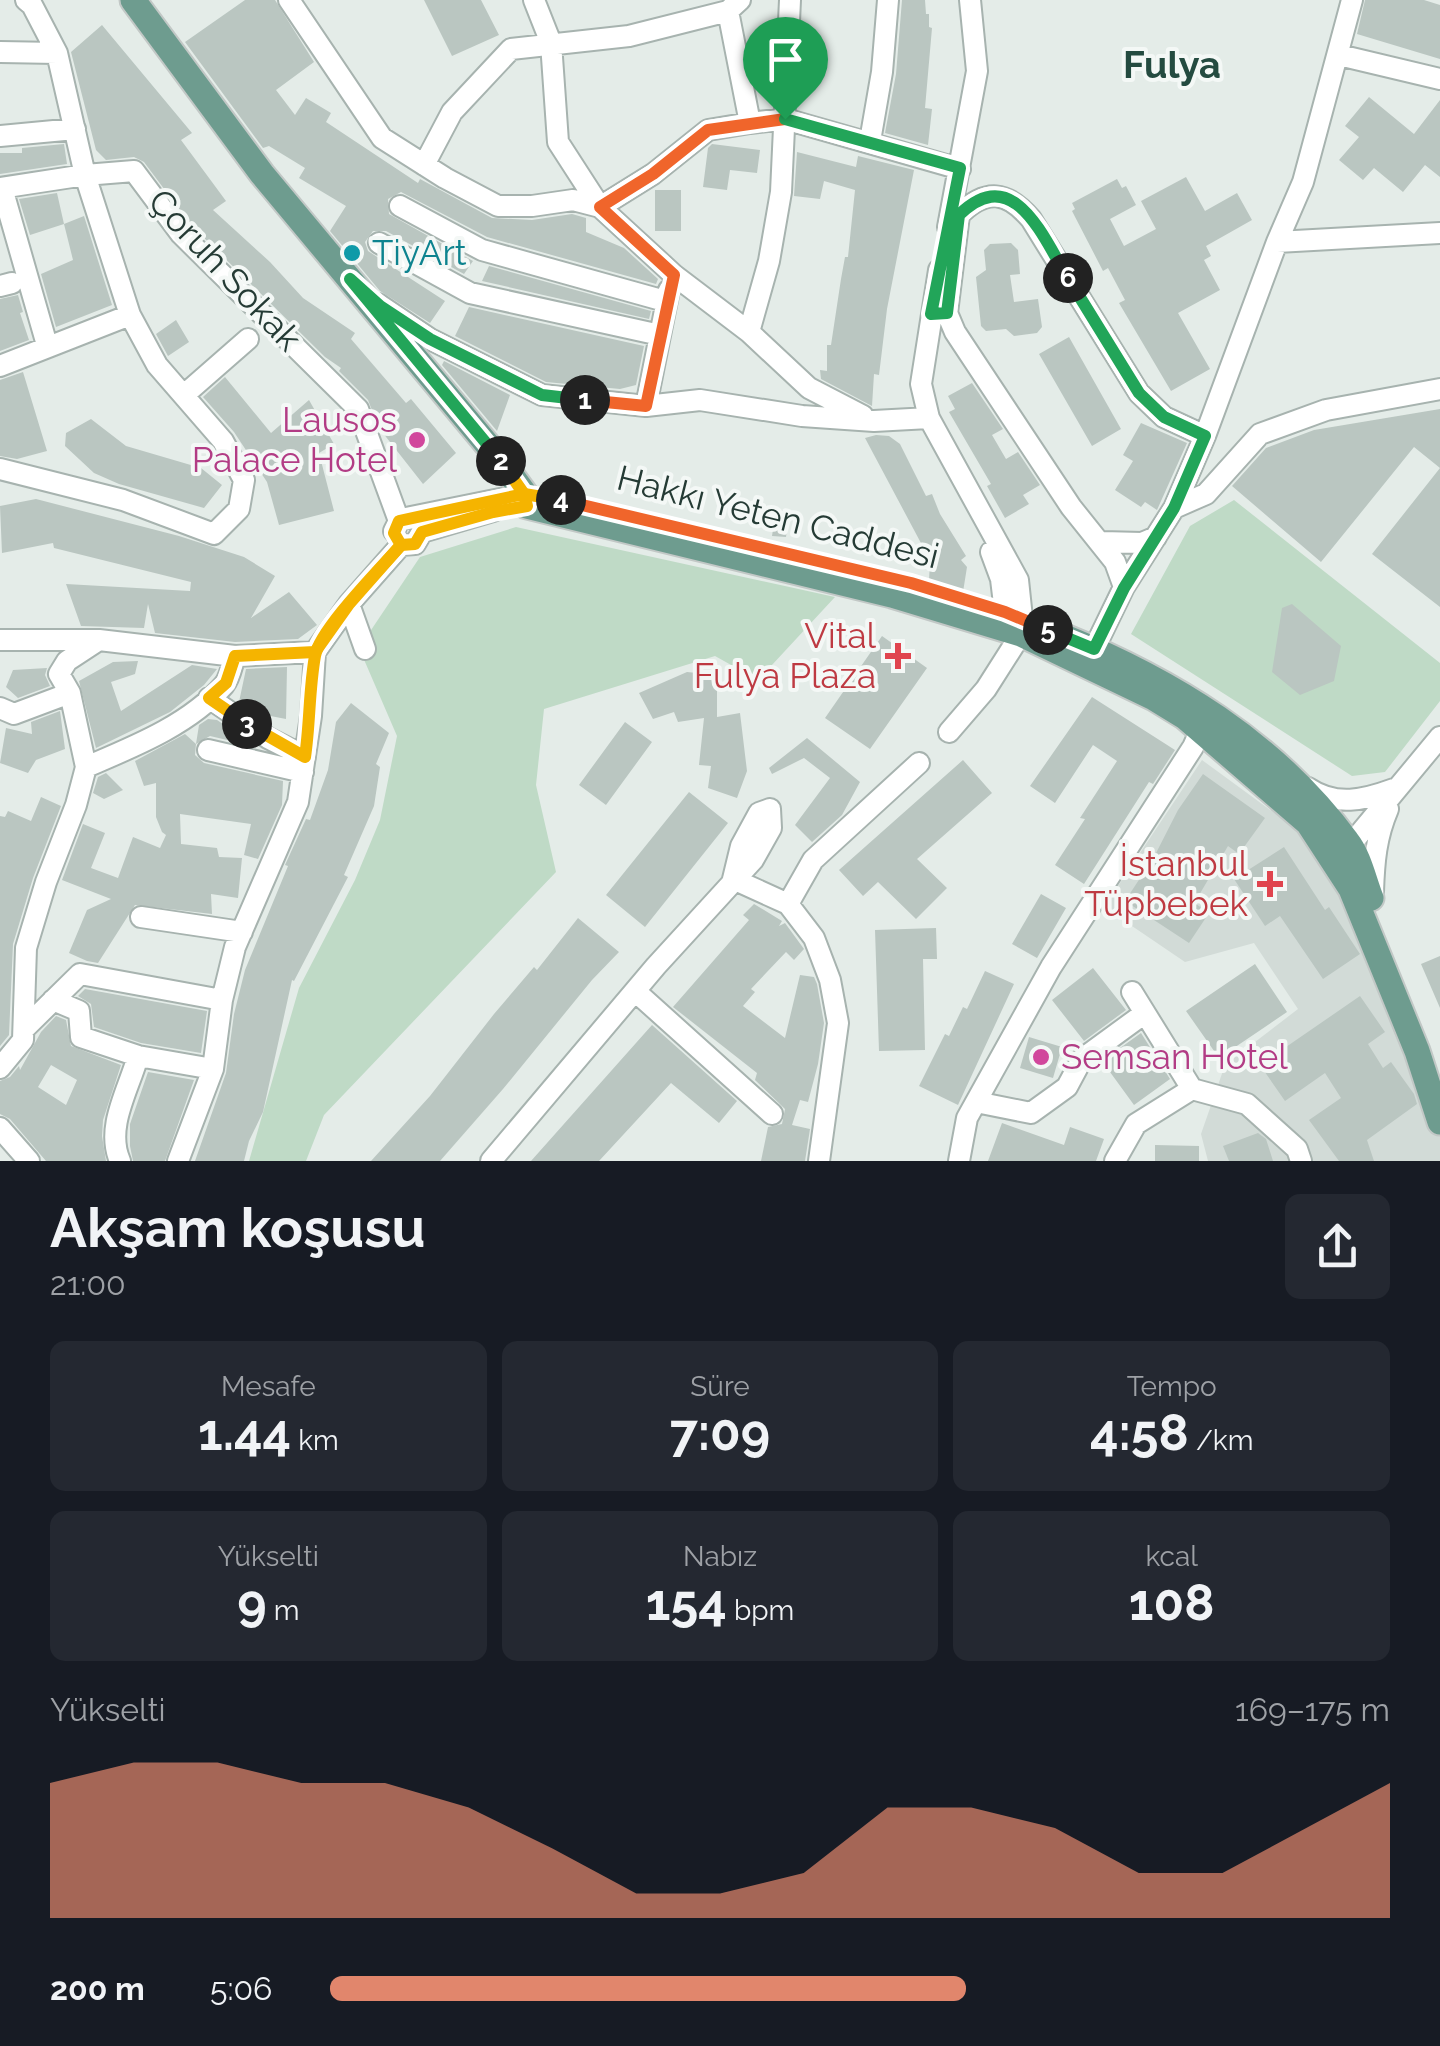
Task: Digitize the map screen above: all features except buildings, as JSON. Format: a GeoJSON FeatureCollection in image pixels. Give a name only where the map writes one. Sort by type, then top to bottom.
{"type":"FeatureCollection","features":[{"type":"Feature","properties":{"kind":"main road"},"geometry":{"type":"LineString","coordinates":[[133,0],[262,174],[526,500]]}},
{"type":"Feature","properties":{"kind":"main road","name":"Hakkı Yeten Caddesi"},"geometry":{"type":"LineString","coordinates":[[526,500],[911,583],[1094,649],[1205,720],[1308,823],[1340,868],[1417,1051],[1440,1122]]}},
{"type":"Feature","properties":{"kind":"main road","name":"Hakkı Yeten Caddesi"},"geometry":{"type":"LineString","coordinates":[[1016,621],[1154,698],[1252,742],[1290,776],[1348,842],[1440,1075]]}},
{"type":"Feature","properties":{"kind":"main road"},"geometry":{"type":"LineString","coordinates":[[1340,868],[1348,842]]}},
{"type":"Feature","properties":{"kind":"street"},"geometry":{"type":"LineString","coordinates":[[0,469],[122,500],[214,534],[239,509],[244,480],[223,441],[157,365],[130,314],[86,175],[57,53],[32,4],[26,0]]}},
{"type":"Feature","properties":{"kind":"street"},"geometry":{"type":"LineString","coordinates":[[289,0],[382,138],[498,206],[573,200],[600,207],[653,174],[708,130],[785,119],[960,168]]}},
{"type":"Feature","properties":{"kind":"street"},"geometry":{"type":"LineString","coordinates":[[534,0],[551,43],[558,142],[600,207],[674,275],[749,332],[809,388],[874,420]]}},
{"type":"Feature","properties":{"kind":"street"},"geometry":{"type":"LineString","coordinates":[[749,332],[769,261],[781,192],[790,0]]}},
{"type":"Feature","properties":{"kind":"street"},"geometry":{"type":"LineString","coordinates":[[870,141],[882,72],[888,0]]}},
{"type":"Feature","properties":{"kind":"street"},"geometry":{"type":"LineString","coordinates":[[970,0],[978,71],[939,314],[1072,507],[1102,542],[1115,562],[1124,588]]}},
{"type":"Feature","properties":{"kind":"street"},"geometry":{"type":"LineString","coordinates":[[1094,649],[1124,588],[1174,508],[1205,436],[1303,182],[1352,0]]}},
{"type":"Feature","properties":{"kind":"street"},"geometry":{"type":"LineString","coordinates":[[424,164],[452,112],[512,49],[629,36],[697,10],[734,6],[750,122]]}},
{"type":"Feature","properties":{"kind":"street"},"geometry":{"type":"LineString","coordinates":[[0,52],[57,53]]}},
{"type":"Feature","properties":{"kind":"street"},"geometry":{"type":"LineString","coordinates":[[1339,55],[1440,79]]}},
{"type":"Feature","properties":{"kind":"street"},"geometry":{"type":"LineString","coordinates":[[0,136],[75,129]]}},
{"type":"Feature","properties":{"kind":"street","name":"Çoruh Sokak"},"geometry":{"type":"LineString","coordinates":[[86,175],[134,171],[181,234],[358,409],[409,524]]}},
{"type":"Feature","properties":{"kind":"street"},"geometry":{"type":"LineString","coordinates":[[47,344],[1,188],[86,175]]}},
{"type":"Feature","properties":{"kind":"street"},"geometry":{"type":"LineString","coordinates":[[949,732],[986,689],[1016,621],[965,484],[929,418],[921,384],[959,215],[985,196],[1002,196],[1016,202],[1031,219],[1139,393],[1164,417],[1205,436]]}},
{"type":"Feature","properties":{"kind":"street"},"geometry":{"type":"LineString","coordinates":[[400,206],[482,250],[666,301]]}},
{"type":"Feature","properties":{"kind":"street"},"geometry":{"type":"LineString","coordinates":[[1277,242],[1440,232]]}},
{"type":"Feature","properties":{"kind":"street"},"geometry":{"type":"LineString","coordinates":[[380,242],[470,293],[660,335]]}},
{"type":"Feature","properties":{"kind":"street"},"geometry":{"type":"LineString","coordinates":[[646,406],[674,275]]}},
{"type":"Feature","properties":{"kind":"street"},"geometry":{"type":"LineString","coordinates":[[350,279],[380,306],[430,339],[542,395],[646,406],[700,400],[802,416],[929,418]]}},
{"type":"Feature","properties":{"kind":"street"},"geometry":{"type":"LineString","coordinates":[[0,366],[130,314]]}},
{"type":"Feature","properties":{"kind":"street"},"geometry":{"type":"LineString","coordinates":[[184,395],[248,339]]}},
{"type":"Feature","properties":{"kind":"street"},"geometry":{"type":"LineString","coordinates":[[1174,508],[1206,494],[1260,434],[1326,410],[1440,389]]}},
{"type":"Feature","properties":{"kind":"street","name":"Hakkı Yeten Caddesi"},"geometry":{"type":"LineString","coordinates":[[409,524],[526,500]]}},
{"type":"Feature","properties":{"kind":"street"},"geometry":{"type":"LineString","coordinates":[[178,1161],[212,1069],[222,1000],[242,932],[298,802],[312,716],[315,652],[349,604],[401,545],[394,533],[409,524]]}},
{"type":"Feature","properties":{"kind":"street"},"geometry":{"type":"LineString","coordinates":[[1102,542],[1142,543],[1156,537]]}},
{"type":"Feature","properties":{"kind":"street"},"geometry":{"type":"LineString","coordinates":[[349,604],[365,649]]}},
{"type":"Feature","properties":{"kind":"street"},"geometry":{"type":"LineString","coordinates":[[0,640],[99,640],[235,656],[315,652]]}},
{"type":"Feature","properties":{"kind":"street"},"geometry":{"type":"LineString","coordinates":[[0,1068],[23,1040],[26,948],[76,805],[83,756],[70,693],[40,640]]}},
{"type":"Feature","properties":{"kind":"street"},"geometry":{"type":"LineString","coordinates":[[59,674],[68,661],[99,640]]}},
{"type":"Feature","properties":{"kind":"street"},"geometry":{"type":"LineString","coordinates":[[83,756],[141,744],[226,683],[235,656]]}},
{"type":"Feature","properties":{"kind":"street"},"geometry":{"type":"LineString","coordinates":[[0,708],[14,714],[70,693]]}},
{"type":"Feature","properties":{"kind":"street"},"geometry":{"type":"LineString","coordinates":[[209,698],[304,764]]}},
{"type":"Feature","properties":{"kind":"street"},"geometry":{"type":"LineString","coordinates":[[959,1161],[967,1118],[1052,967],[1193,748],[1205,720]]}},
{"type":"Feature","properties":{"kind":"street"},"geometry":{"type":"LineString","coordinates":[[1348,842],[1357,838],[1440,737]]}},
{"type":"Feature","properties":{"kind":"street"},"geometry":{"type":"LineString","coordinates":[[208,750],[304,764]]}},
{"type":"Feature","properties":{"kind":"street"},"geometry":{"type":"LineString","coordinates":[[788,904],[813,860],[920,763]]}},
{"type":"Feature","properties":{"kind":"street"},"geometry":{"type":"LineString","coordinates":[[1290,776],[1321,797],[1347,801],[1396,788]]}},
{"type":"Feature","properties":{"kind":"street"},"geometry":{"type":"LineString","coordinates":[[1373,902],[1378,831],[1396,788]]}},
{"type":"Feature","properties":{"kind":"street"},"geometry":{"type":"LineString","coordinates":[[494,1160],[733,879],[788,904],[814,938],[830,980],[838,1023],[818,1161]]}},
{"type":"Feature","properties":{"kind":"street"},"geometry":{"type":"LineString","coordinates":[[141,917],[242,932]]}},
{"type":"Feature","properties":{"kind":"street"},"geometry":{"type":"LineString","coordinates":[[24,1028],[80,974],[222,1000]]}},
{"type":"Feature","properties":{"kind":"street"},"geometry":{"type":"LineString","coordinates":[[635,991],[772,1114]]}},
{"type":"Feature","properties":{"kind":"street"},"geometry":{"type":"LineString","coordinates":[[1132,992],[1192,1090],[1246,1104],[1296,1149],[1301,1161]]}},
{"type":"Feature","properties":{"kind":"street"},"geometry":{"type":"LineString","coordinates":[[53,1000],[79,1011],[80,1037],[138,1056],[212,1069]]}},
{"type":"Feature","properties":{"kind":"street"},"geometry":{"type":"LineString","coordinates":[[976,1102],[1031,1113],[1066,1087],[1082,1059],[1145,1013]]}},
{"type":"Feature","properties":{"kind":"street"},"geometry":{"type":"LineString","coordinates":[[120,1161],[116,1152],[116,1124],[138,1056]]}},
{"type":"Feature","properties":{"kind":"street"},"geometry":{"type":"LineString","coordinates":[[1115,1161],[1136,1124],[1192,1090]]}},
{"type":"Feature","properties":{"kind":"street"},"geometry":{"type":"LineString","coordinates":[[0,1128],[30,1161]]}},
{"type":"Feature","properties":{"kind":"shaded area"},"geometry":{"type":"Polygon","coordinates":[[[1202,760],[1292,826],[1328,871],[1378,952],[1440,1126],[1440,1161],[1208,1161],[1201,1134],[1225,1065],[1298,1009],[1254,943],[1185,962],[1104,907],[1202,760]]]}},
{"type":"Feature","properties":{"kind":"green space"},"geometry":{"type":"Polygon","coordinates":[[[1234,500],[1440,663],[1440,701],[1385,772],[1352,776],[1131,634],[1190,526],[1234,500]]]}},
{"type":"Feature","properties":{"kind":"green space"},"geometry":{"type":"Polygon","coordinates":[[[516,527],[835,597],[758,680],[715,656],[544,709],[536,785],[556,872],[324,1115],[306,1161],[249,1161],[299,988],[355,880],[380,820],[397,736],[359,648],[420,557],[516,527]]]}},
{"type":"Feature","properties":{"kind":"place","name":"TiyArt"},"geometry":{"type":"Point","coordinates":[352,253]}},
{"type":"Feature","properties":{"kind":"place","name":"Lausos Palace Hotel"},"geometry":{"type":"Point","coordinates":[417,440]}},
{"type":"Feature","properties":{"kind":"place","name":"Vital Fulya Plaza"},"geometry":{"type":"Point","coordinates":[898,656]}},
{"type":"Feature","properties":{"kind":"place","name":"İstanbul Tüpbebek"},"geometry":{"type":"Point","coordinates":[1270,884]}},
{"type":"Feature","properties":{"kind":"place","name":"Semsan Hotel"},"geometry":{"type":"Point","coordinates":[1041,1057]}},
{"type":"Feature","properties":{"kind":"district","name":"Fulya"},"geometry":{"type":"Point","coordinates":[1172,65]}},
{"type":"Feature","properties":{"kind":"route"},"geometry":{"type":"LineString","coordinates":[[785,119],[708,130],[653,174],[600,207],[674,275],[646,406],[542,395],[430,339],[380,306],[350,279],[501,461],[524,494],[527,506],[422,532],[415,544],[401,545],[349,604],[315,652],[235,656],[226,683],[209,698],[268,738],[305,757],[312,716],[315,652],[349,604],[401,545],[394,533],[399,521],[524,494],[911,583],[1005,612],[1094,649],[1124,588],[1174,508],[1205,436],[1164,417],[1139,393],[1031,219],[1016,202],[1002,196],[985,196],[959,215],[947,313],[931,314],[960,168],[785,119]]}}]}
